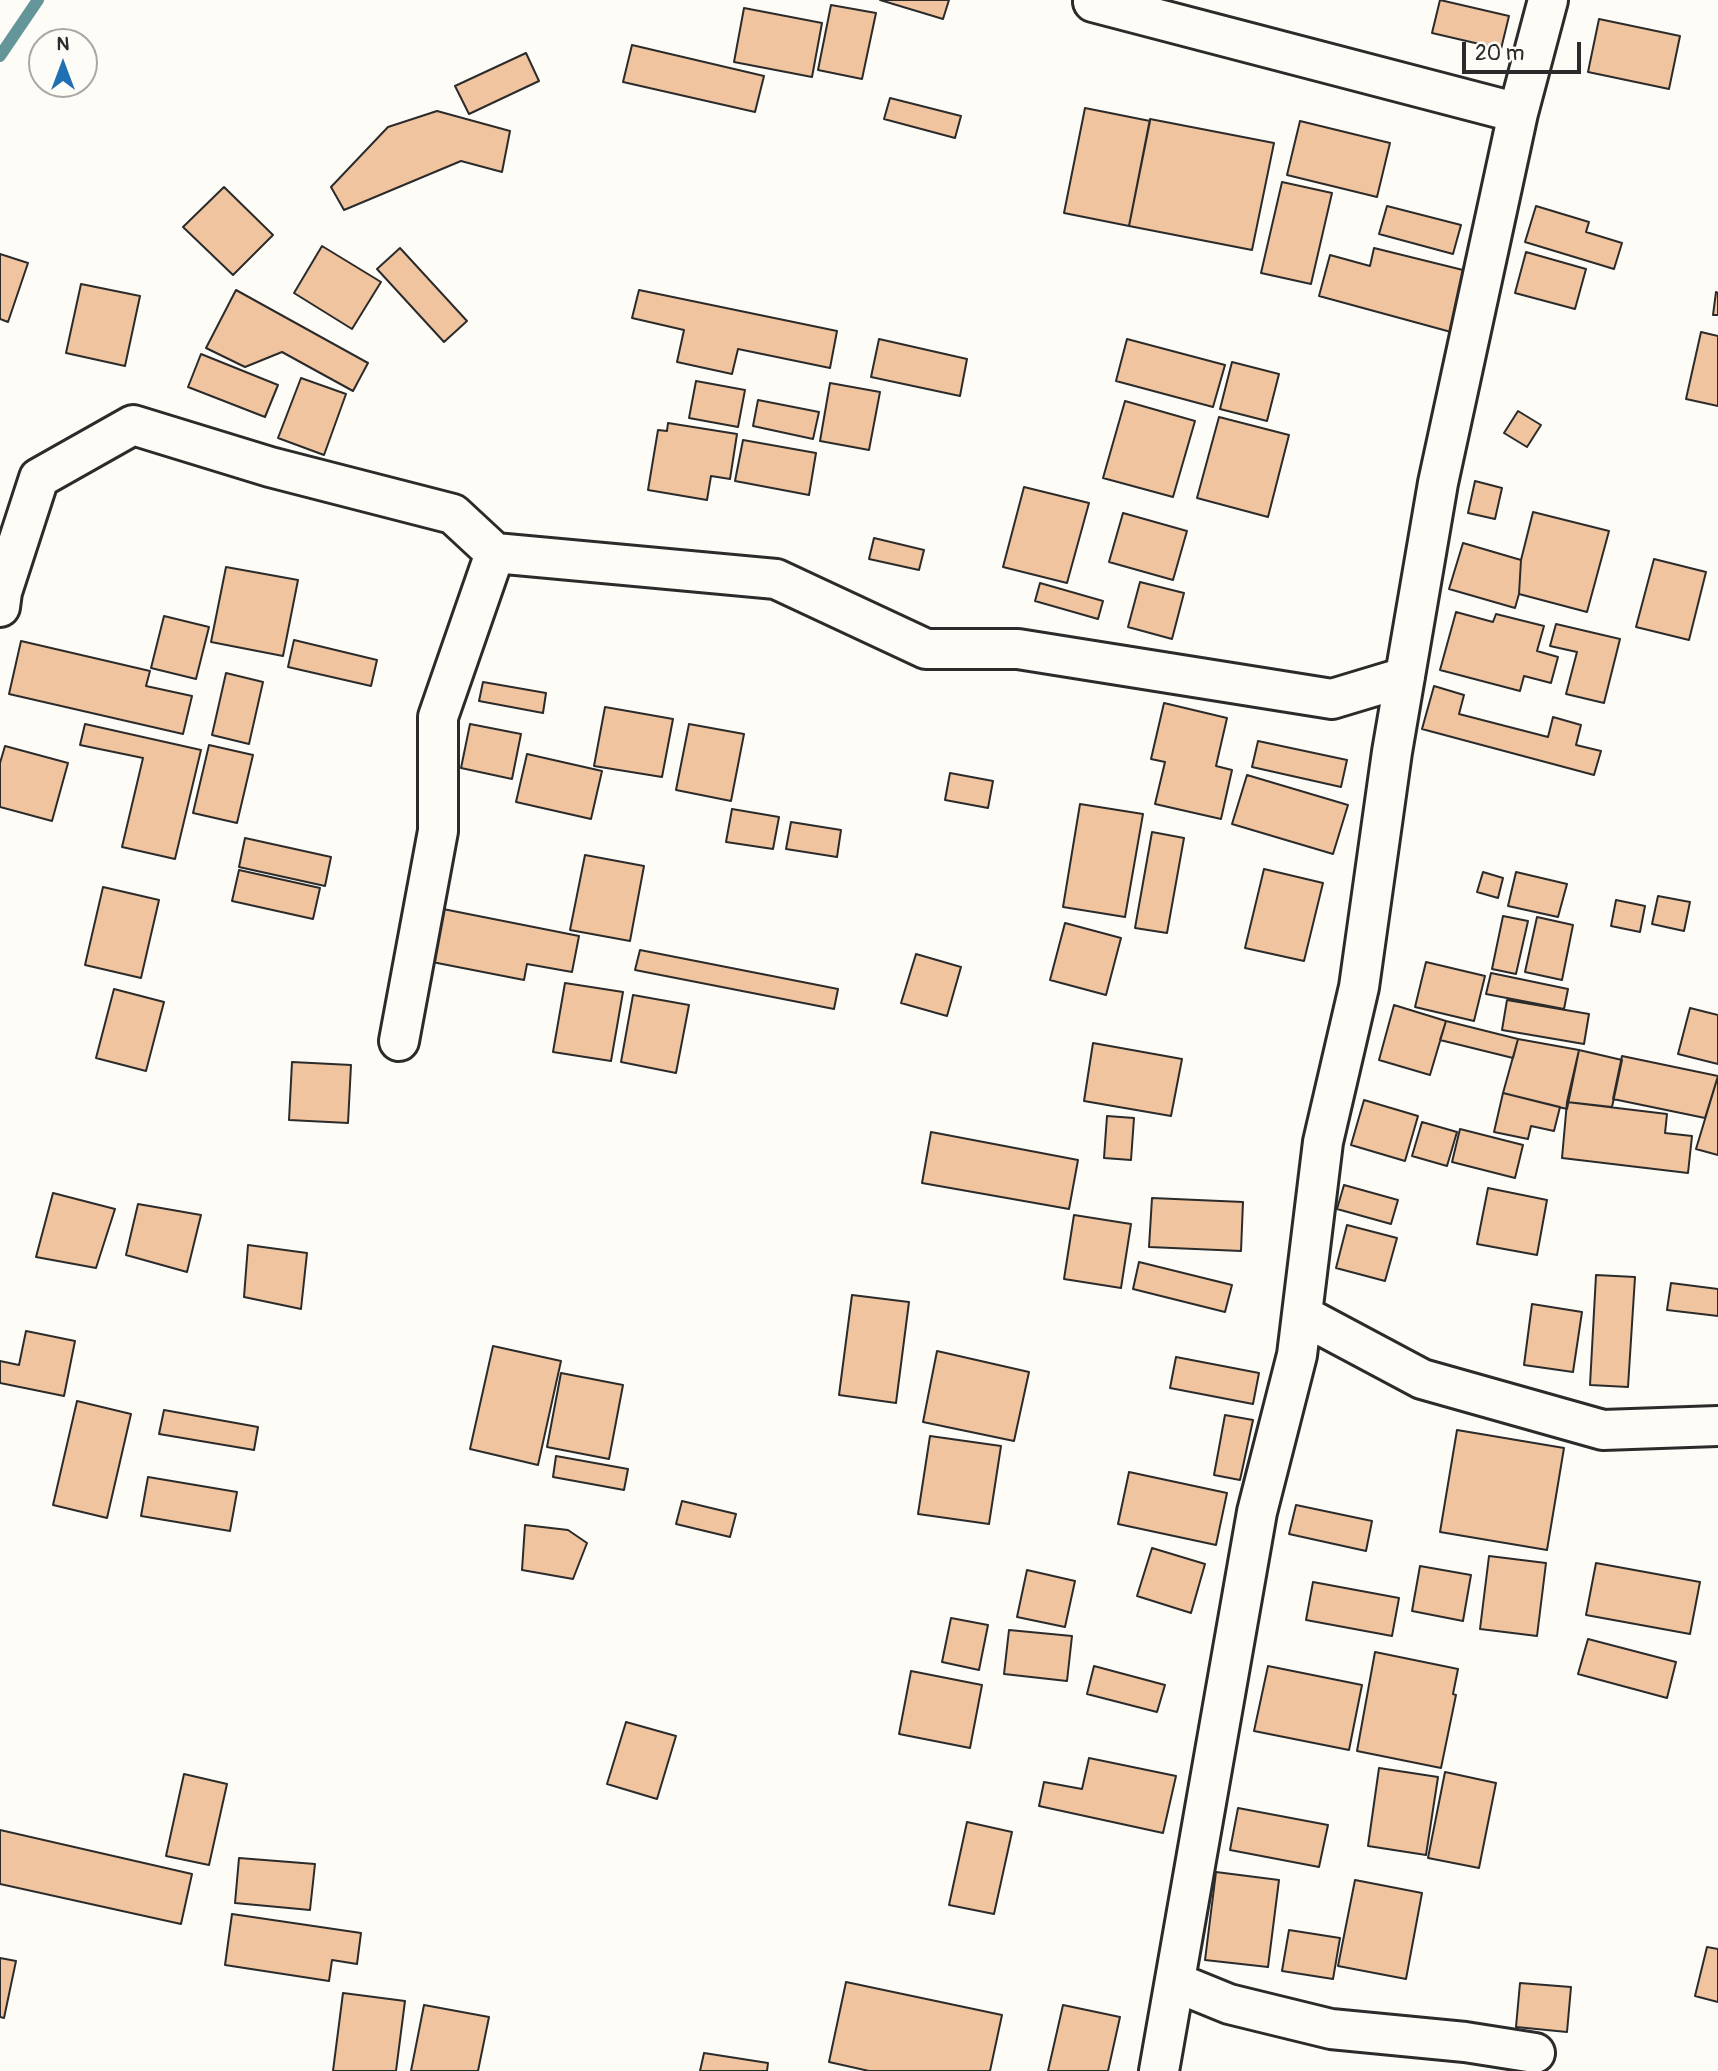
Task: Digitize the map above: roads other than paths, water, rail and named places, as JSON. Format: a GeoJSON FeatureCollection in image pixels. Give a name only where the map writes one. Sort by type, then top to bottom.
{"type":"FeatureCollection","features":[{"type":"Feature","properties":{"kind":"street"},"geometry":{"type":"LineString","coordinates":[[1159,2071],[1257,1512],[1297,1355],[1323,1142],[1359,987],[1392,752],[1437,483],[1518,113],[1548,0]]}},
{"type":"Feature","properties":{"kind":"street"},"geometry":{"type":"LineString","coordinates":[[1093,2],[1518,113]]}},
{"type":"Feature","properties":{"kind":"street"},"geometry":{"type":"LineString","coordinates":[[0,607],[2,592],[39,478],[133,425],[270,467],[453,513],[495,553],[776,579],[926,649],[1018,649],[1332,699],[1405,677]]}},
{"type":"Feature","properties":{"kind":"street"},"geometry":{"type":"LineString","coordinates":[[399,1041],[439,831],[439,717],[495,553]]}},
{"type":"Feature","properties":{"kind":"street"},"geometry":{"type":"LineString","coordinates":[[1302,1315],[1423,1379],[1603,1430],[1718,1426]]}},
{"type":"Feature","properties":{"kind":"street"},"geometry":{"type":"LineString","coordinates":[[1175,1982],[1228,2004],[1331,2029],[1465,2042],[1535,2053]]}},
{"type":"Feature","properties":{"kind":"waterway"},"geometry":{"type":"LineString","coordinates":[[0,56],[38,0]]}}]}
